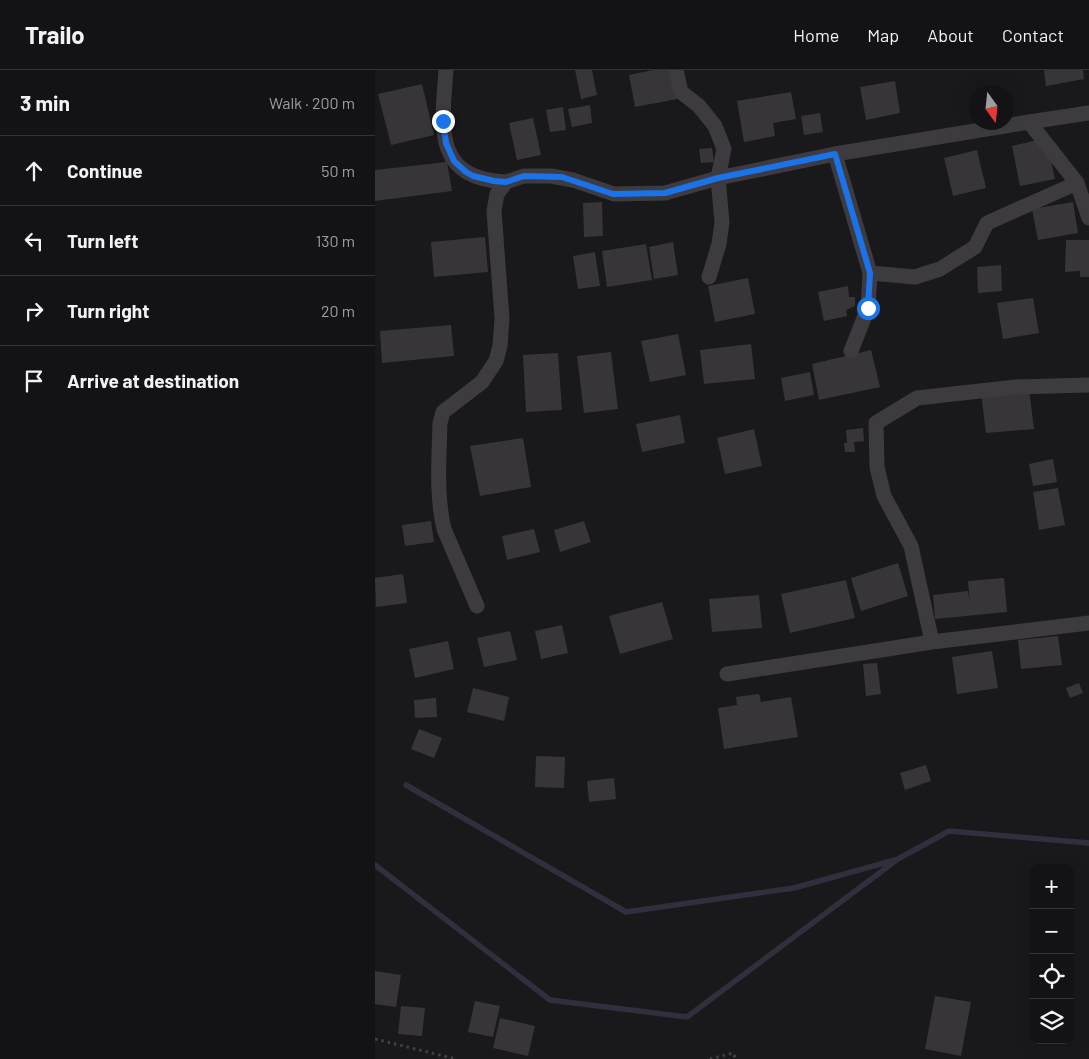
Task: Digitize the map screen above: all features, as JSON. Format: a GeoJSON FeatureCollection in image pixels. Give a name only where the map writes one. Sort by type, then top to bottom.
{"type":"FeatureCollection","features":[{"type":"Feature","properties":{"kind":"street"},"geometry":{"type":"LineString","coordinates":[[446,70],[443,129],[446,143],[454,161],[466,172],[473,176],[506,182],[524,176],[551,176],[573,180],[613,194],[665,193],[718,178],[835,154],[1089,113]]}},
{"type":"Feature","properties":{"kind":"street"},"geometry":{"type":"LineString","coordinates":[[675,70],[681,92],[699,106],[715,126],[724,149],[718,178],[722,222],[719,244],[709,277]]}},
{"type":"Feature","properties":{"kind":"street"},"geometry":{"type":"LineString","coordinates":[[1029,122],[1077,183],[1089,218]]}},
{"type":"Feature","properties":{"kind":"street"},"geometry":{"type":"LineString","coordinates":[[835,154],[870,273],[868,308],[851,351]]}},
{"type":"Feature","properties":{"kind":"street"},"geometry":{"type":"LineString","coordinates":[[477,606],[444,529],[441,517],[439,499],[439,423],[443,412],[482,382],[496,361],[500,346],[502,318],[494,212],[497,194],[506,182]]}},
{"type":"Feature","properties":{"kind":"street"},"geometry":{"type":"LineString","coordinates":[[870,273],[915,277],[939,269],[975,247],[987,223],[1077,183]]}},
{"type":"Feature","properties":{"kind":"street"},"geometry":{"type":"LineString","coordinates":[[932,642],[911,546],[884,496],[877,466],[876,423],[917,398],[1015,387],[1089,385]]}},
{"type":"Feature","properties":{"kind":"street"},"geometry":{"type":"LineString","coordinates":[[727,674],[932,642],[1089,623]]}},
{"type":"Feature","properties":{"kind":"path"},"geometry":{"type":"LineString","coordinates":[[375,1039],[456,1059]]}},
{"type":"Feature","properties":{"kind":"path"},"geometry":{"type":"LineString","coordinates":[[710,1059],[733,1053],[736,1059]]}},
{"type":"Feature","properties":{"kind":"building"},"geometry":{"type":"Polygon","coordinates":[[[575,70],[592,70],[597,95],[581,99],[575,70]]]}},
{"type":"Feature","properties":{"kind":"building"},"geometry":{"type":"Polygon","coordinates":[[[653,70],[672,70],[677,99],[635,107],[629,75],[653,70]]]}},
{"type":"Feature","properties":{"kind":"building"},"geometry":{"type":"Polygon","coordinates":[[[1044,70],[1083,70],[1084,79],[1046,86],[1044,70]]]}},
{"type":"Feature","properties":{"kind":"building"},"geometry":{"type":"Polygon","coordinates":[[[895,81],[900,113],[866,120],[860,87],[895,81]]]}},
{"type":"Feature","properties":{"kind":"building"},"geometry":{"type":"Polygon","coordinates":[[[422,84],[434,135],[391,145],[378,94],[422,84]]]}},
{"type":"Feature","properties":{"kind":"building"},"geometry":{"type":"Polygon","coordinates":[[[791,92],[796,119],[773,123],[775,136],[744,142],[737,101],[791,92]]]}},
{"type":"Feature","properties":{"kind":"building"},"geometry":{"type":"Polygon","coordinates":[[[590,105],[592,123],[572,127],[568,109],[590,105]]]}},
{"type":"Feature","properties":{"kind":"building"},"geometry":{"type":"Polygon","coordinates":[[[563,107],[566,130],[550,132],[546,110],[563,107]]]}},
{"type":"Feature","properties":{"kind":"building"},"geometry":{"type":"Polygon","coordinates":[[[820,113],[823,132],[804,135],[801,116],[820,113]]]}},
{"type":"Feature","properties":{"kind":"building"},"geometry":{"type":"Polygon","coordinates":[[[533,118],[541,155],[517,160],[509,123],[533,118]]]}},
{"type":"Feature","properties":{"kind":"building"},"geometry":{"type":"Polygon","coordinates":[[[1046,138],[1055,179],[1020,186],[1012,146],[1046,138]]]}},
{"type":"Feature","properties":{"kind":"building"},"geometry":{"type":"Polygon","coordinates":[[[712,148],[714,162],[701,163],[699,149],[712,148]]]}},
{"type":"Feature","properties":{"kind":"building"},"geometry":{"type":"Polygon","coordinates":[[[977,150],[986,188],[953,196],[944,158],[977,150]]]}},
{"type":"Feature","properties":{"kind":"building"},"geometry":{"type":"Polygon","coordinates":[[[447,162],[452,191],[375,201],[375,170],[447,162]]]}},
{"type":"Feature","properties":{"kind":"building"},"geometry":{"type":"Polygon","coordinates":[[[602,202],[603,236],[584,237],[583,203],[602,202]]]}},
{"type":"Feature","properties":{"kind":"building"},"geometry":{"type":"Polygon","coordinates":[[[1073,202],[1078,233],[1038,240],[1032,209],[1073,202]]]}},
{"type":"Feature","properties":{"kind":"building"},"geometry":{"type":"Polygon","coordinates":[[[485,237],[488,272],[434,277],[431,242],[485,237]]]}},
{"type":"Feature","properties":{"kind":"building"},"geometry":{"type":"Polygon","coordinates":[[[1066,240],[1089,240],[1089,277],[1080,277],[1080,271],[1065,272],[1066,240]]]}},
{"type":"Feature","properties":{"kind":"building"},"geometry":{"type":"Polygon","coordinates":[[[673,242],[678,275],[654,279],[649,247],[673,242]]]}},
{"type":"Feature","properties":{"kind":"building"},"geometry":{"type":"Polygon","coordinates":[[[646,244],[652,280],[607,287],[602,251],[646,244]]]}},
{"type":"Feature","properties":{"kind":"building"},"geometry":{"type":"Polygon","coordinates":[[[595,252],[600,286],[578,289],[573,256],[595,252]]]}},
{"type":"Feature","properties":{"kind":"building"},"geometry":{"type":"Polygon","coordinates":[[[1001,265],[1002,291],[978,293],[977,267],[1001,265]]]}},
{"type":"Feature","properties":{"kind":"building"},"geometry":{"type":"Polygon","coordinates":[[[748,278],[755,314],[715,322],[708,286],[748,278]]]}},
{"type":"Feature","properties":{"kind":"building"},"geometry":{"type":"Polygon","coordinates":[[[848,286],[849,297],[855,297],[855,306],[846,310],[847,316],[824,321],[818,292],[848,286]]]}},
{"type":"Feature","properties":{"kind":"building"},"geometry":{"type":"Polygon","coordinates":[[[1033,298],[1039,333],[1003,339],[997,303],[1033,298]]]}},
{"type":"Feature","properties":{"kind":"building"},"geometry":{"type":"Polygon","coordinates":[[[451,325],[454,356],[382,363],[380,331],[451,325]]]}},
{"type":"Feature","properties":{"kind":"building"},"geometry":{"type":"Polygon","coordinates":[[[678,334],[686,375],[650,382],[641,341],[678,334]]]}},
{"type":"Feature","properties":{"kind":"building"},"geometry":{"type":"Polygon","coordinates":[[[751,344],[755,379],[704,384],[700,350],[751,344]]]}},
{"type":"Feature","properties":{"kind":"building"},"geometry":{"type":"Polygon","coordinates":[[[871,350],[880,387],[819,400],[812,364],[871,350]]]}},
{"type":"Feature","properties":{"kind":"building"},"geometry":{"type":"Polygon","coordinates":[[[611,352],[618,409],[584,413],[577,356],[611,352]]]}},
{"type":"Feature","properties":{"kind":"building"},"geometry":{"type":"Polygon","coordinates":[[[558,353],[562,410],[526,412],[523,355],[558,353]]]}},
{"type":"Feature","properties":{"kind":"building"},"geometry":{"type":"Polygon","coordinates":[[[810,372],[814,395],[785,401],[781,378],[810,372]]]}},
{"type":"Feature","properties":{"kind":"building"},"geometry":{"type":"Polygon","coordinates":[[[1029,389],[1034,429],[986,433],[981,393],[1029,389]]]}},
{"type":"Feature","properties":{"kind":"building"},"geometry":{"type":"Polygon","coordinates":[[[680,415],[685,443],[642,452],[636,424],[680,415]]]}},
{"type":"Feature","properties":{"kind":"building"},"geometry":{"type":"Polygon","coordinates":[[[863,428],[864,441],[854,442],[855,452],[845,452],[844,443],[847,443],[846,430],[863,428]]]}},
{"type":"Feature","properties":{"kind":"building"},"geometry":{"type":"Polygon","coordinates":[[[754,429],[762,466],[725,474],[717,438],[754,429]]]}},
{"type":"Feature","properties":{"kind":"building"},"geometry":{"type":"Polygon","coordinates":[[[523,438],[531,487],[480,496],[470,446],[523,438]]]}},
{"type":"Feature","properties":{"kind":"building"},"geometry":{"type":"Polygon","coordinates":[[[1053,459],[1057,482],[1033,486],[1029,464],[1053,459]]]}},
{"type":"Feature","properties":{"kind":"building"},"geometry":{"type":"Polygon","coordinates":[[[1058,488],[1065,525],[1039,530],[1033,492],[1058,488]]]}},
{"type":"Feature","properties":{"kind":"building"},"geometry":{"type":"Polygon","coordinates":[[[431,521],[434,542],[405,546],[402,525],[431,521]]]}},
{"type":"Feature","properties":{"kind":"building"},"geometry":{"type":"Polygon","coordinates":[[[584,521],[591,542],[560,552],[554,530],[584,521]]]}},
{"type":"Feature","properties":{"kind":"building"},"geometry":{"type":"Polygon","coordinates":[[[534,529],[540,552],[507,560],[502,536],[534,529]]]}},
{"type":"Feature","properties":{"kind":"building"},"geometry":{"type":"Polygon","coordinates":[[[898,563],[908,596],[861,611],[851,578],[898,563]]]}},
{"type":"Feature","properties":{"kind":"building"},"geometry":{"type":"Polygon","coordinates":[[[403,574],[407,603],[376,607],[375,578],[403,574]]]}},
{"type":"Feature","properties":{"kind":"building"},"geometry":{"type":"Polygon","coordinates":[[[1004,578],[1007,612],[935,619],[933,595],[968,591],[970,604],[968,581],[1004,578]]]}},
{"type":"Feature","properties":{"kind":"building"},"geometry":{"type":"Polygon","coordinates":[[[846,580],[855,618],[790,633],[781,594],[846,580]]]}},
{"type":"Feature","properties":{"kind":"building"},"geometry":{"type":"Polygon","coordinates":[[[759,595],[762,628],[712,632],[709,599],[759,595]]]}},
{"type":"Feature","properties":{"kind":"building"},"geometry":{"type":"Polygon","coordinates":[[[662,602],[673,639],[620,654],[609,616],[662,602]]]}},
{"type":"Feature","properties":{"kind":"building"},"geometry":{"type":"Polygon","coordinates":[[[562,625],[568,653],[541,659],[535,631],[562,625]]]}},
{"type":"Feature","properties":{"kind":"building"},"geometry":{"type":"Polygon","coordinates":[[[510,631],[517,660],[484,667],[477,638],[510,631]]]}},
{"type":"Feature","properties":{"kind":"building"},"geometry":{"type":"Polygon","coordinates":[[[1058,636],[1062,665],[1021,669],[1018,640],[1058,636]]]}},
{"type":"Feature","properties":{"kind":"building"},"geometry":{"type":"Polygon","coordinates":[[[448,641],[454,669],[415,678],[409,649],[448,641]]]}},
{"type":"Feature","properties":{"kind":"building"},"geometry":{"type":"Polygon","coordinates":[[[992,651],[998,688],[957,694],[952,657],[992,651]]]}},
{"type":"Feature","properties":{"kind":"building"},"geometry":{"type":"Polygon","coordinates":[[[877,663],[881,694],[866,696],[863,664],[877,663]]]}},
{"type":"Feature","properties":{"kind":"building"},"geometry":{"type":"Polygon","coordinates":[[[1079,683],[1083,693],[1070,698],[1066,688],[1079,683]]]}},
{"type":"Feature","properties":{"kind":"building"},"geometry":{"type":"Polygon","coordinates":[[[473,688],[509,697],[504,721],[467,712],[473,688]]]}},
{"type":"Feature","properties":{"kind":"building"},"geometry":{"type":"Polygon","coordinates":[[[759,694],[761,702],[791,697],[798,737],[724,749],[718,708],[737,705],[736,697],[759,694]]]}},
{"type":"Feature","properties":{"kind":"building"},"geometry":{"type":"Polygon","coordinates":[[[436,698],[437,717],[415,718],[414,700],[436,698]]]}},
{"type":"Feature","properties":{"kind":"building"},"geometry":{"type":"Polygon","coordinates":[[[419,729],[442,738],[434,758],[411,749],[419,729]]]}},
{"type":"Feature","properties":{"kind":"building"},"geometry":{"type":"Polygon","coordinates":[[[536,756],[565,757],[564,788],[535,787],[536,756]]]}},
{"type":"Feature","properties":{"kind":"building"},"geometry":{"type":"Polygon","coordinates":[[[926,765],[931,781],[905,790],[900,773],[926,765]]]}},
{"type":"Feature","properties":{"kind":"building"},"geometry":{"type":"Polygon","coordinates":[[[614,778],[616,799],[589,802],[587,781],[614,778]]]}},
{"type":"Feature","properties":{"kind":"building"},"geometry":{"type":"Polygon","coordinates":[[[375,971],[401,975],[396,1007],[375,1004],[375,971]]]}},
{"type":"Feature","properties":{"kind":"building"},"geometry":{"type":"Polygon","coordinates":[[[935,996],[971,1002],[961,1056],[925,1049],[935,996]]]}},
{"type":"Feature","properties":{"kind":"building"},"geometry":{"type":"Polygon","coordinates":[[[475,1001],[500,1006],[493,1037],[468,1032],[475,1001]]]}},
{"type":"Feature","properties":{"kind":"building"},"geometry":{"type":"Polygon","coordinates":[[[401,1006],[425,1008],[422,1036],[398,1034],[401,1006]]]}},
{"type":"Feature","properties":{"kind":"building"},"geometry":{"type":"Polygon","coordinates":[[[500,1018],[535,1026],[528,1056],[493,1048],[500,1018]]]}},
{"type":"Feature","properties":{"kind":"waterway"},"geometry":{"type":"LineString","coordinates":[[406,785],[626,912],[794,888],[895,860]]}},
{"type":"Feature","properties":{"kind":"waterway"},"geometry":{"type":"LineString","coordinates":[[375,865],[550,1000],[687,1017],[898,859],[949,831],[1089,843]]}},
{"type":"Feature","properties":{"kind":"route"},"geometry":{"type":"LineString","coordinates":[[443,121],[446,143],[454,161],[460,168],[473,176],[481,179],[506,182],[524,176],[562,177],[613,194],[665,193],[718,178],[835,154],[870,273],[868,308]]}}]}
